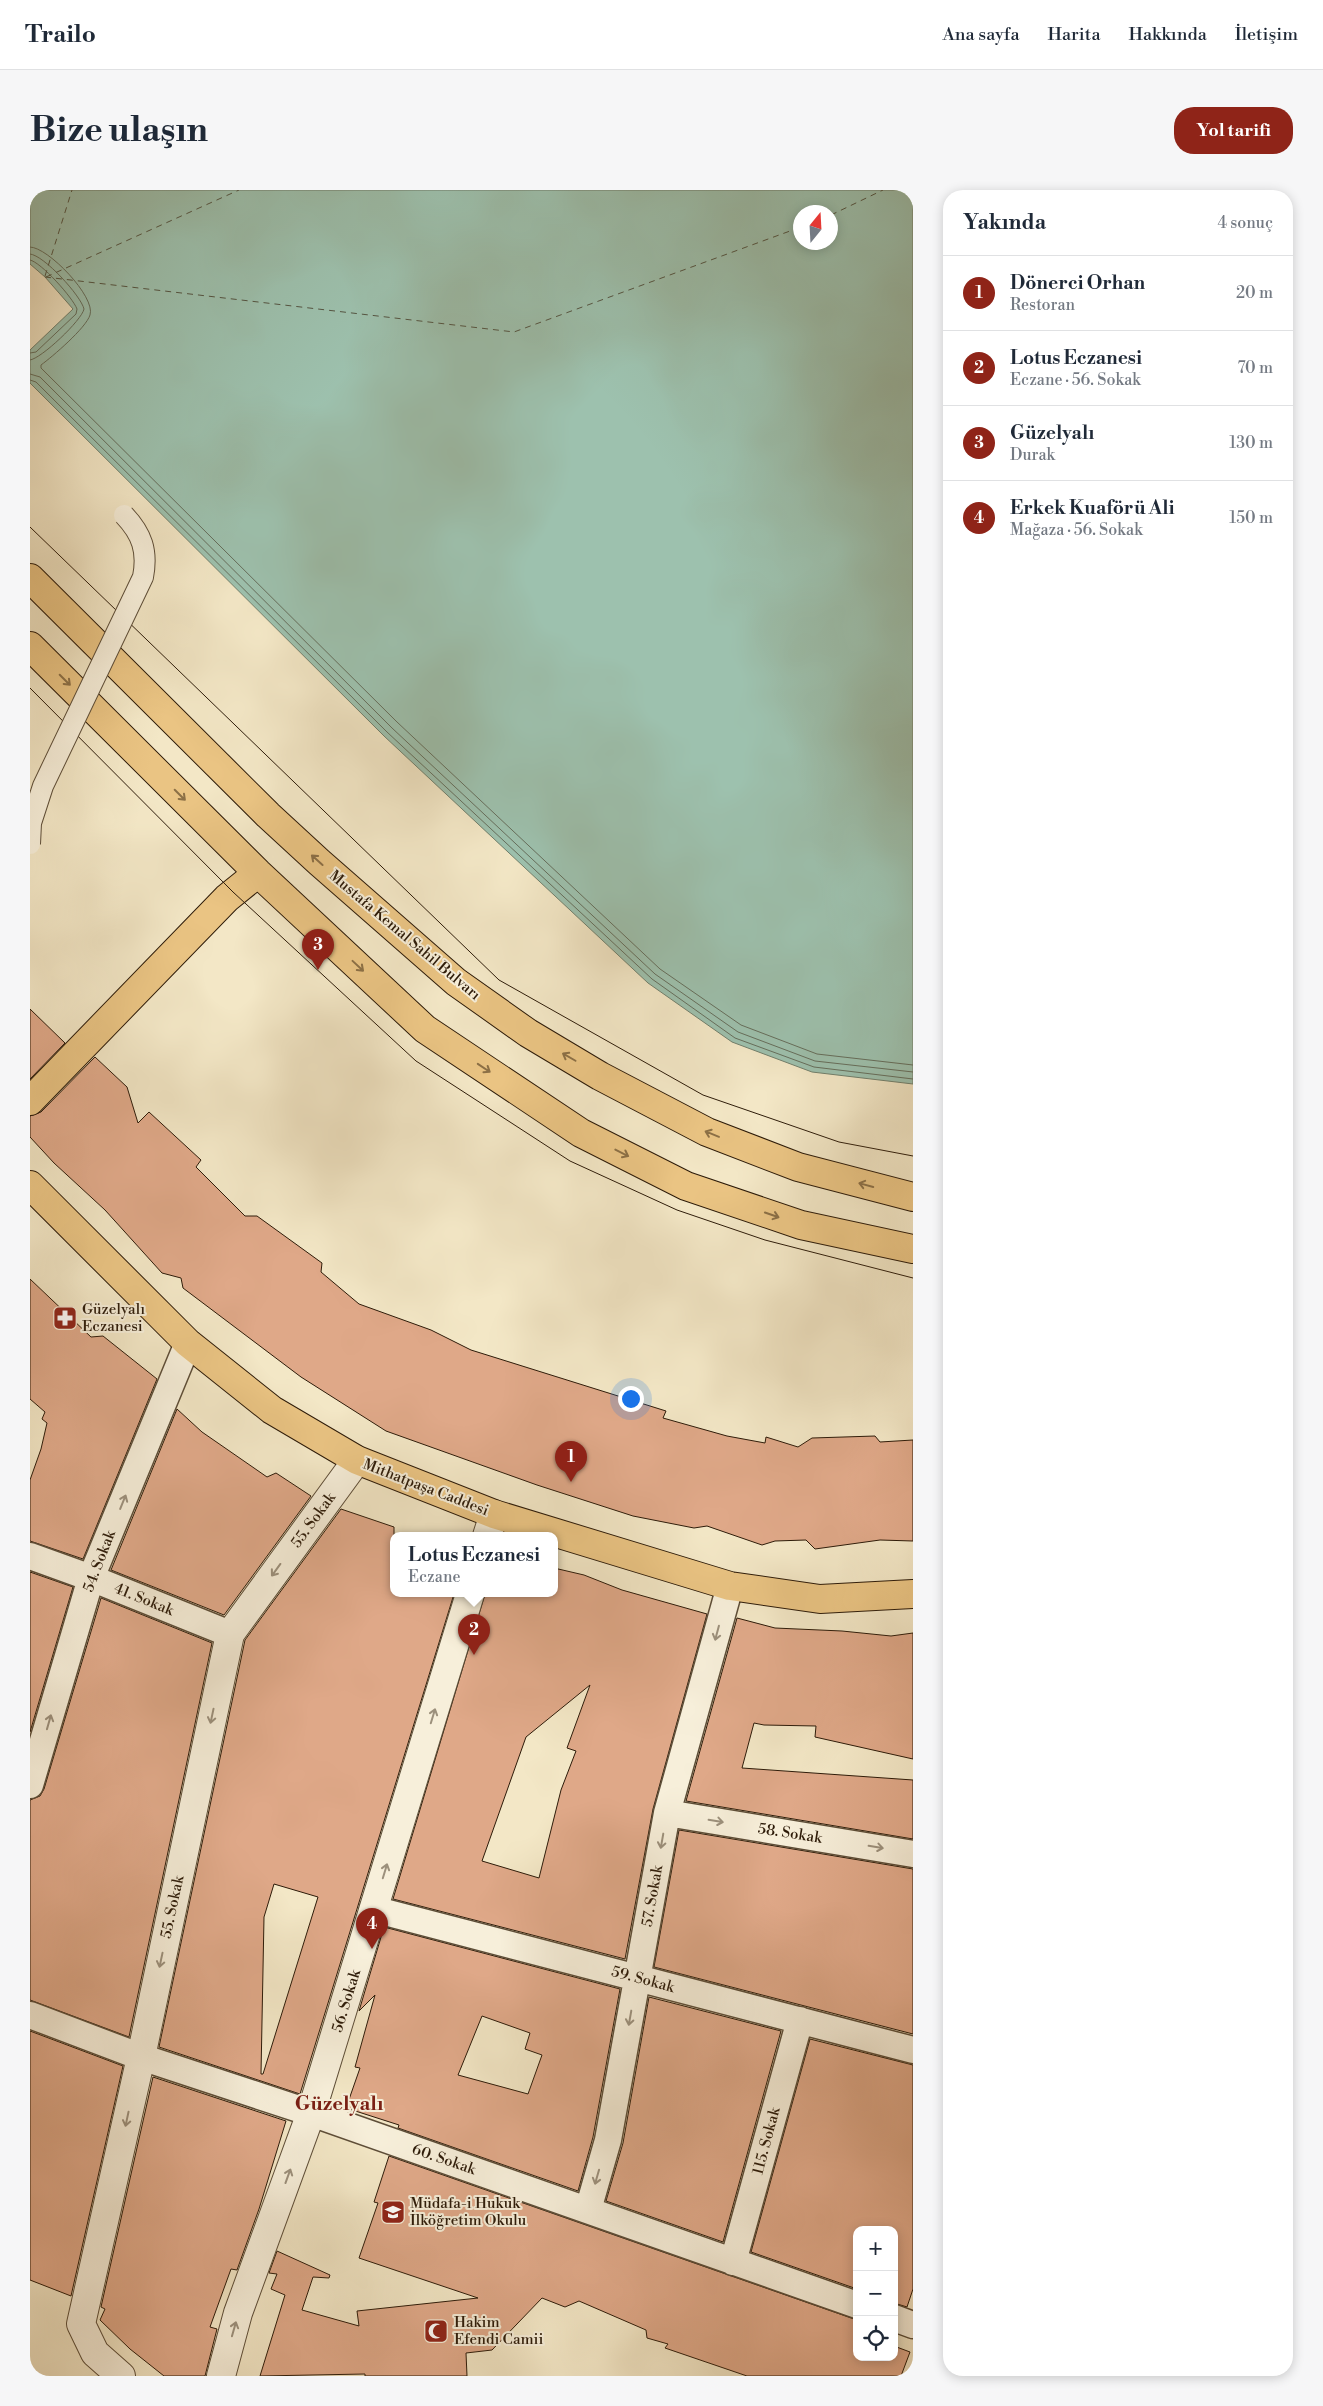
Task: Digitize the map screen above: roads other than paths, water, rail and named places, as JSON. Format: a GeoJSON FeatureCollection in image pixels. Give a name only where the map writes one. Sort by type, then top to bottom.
{"type":"FeatureCollection","features":[{"type":"Feature","properties":{"kind":"main road","name":"Mustafa Kemal Sahil Bulvarı"},"geometry":{"type":"LineString","coordinates":[[30,578],[261,808],[319,862],[456,982],[528,1033],[600,1076],[707,1132],[798,1167],[913,1197]]}},
{"type":"Feature","properties":{"kind":"main road"},"geometry":{"type":"LineString","coordinates":[[30,646],[258,873],[425,1029],[581,1133],[686,1186],[801,1225],[913,1249]]}},
{"type":"Feature","properties":{"kind":"main road"},"geometry":{"type":"LineString","coordinates":[[30,1101],[227,898],[258,873]]}},
{"type":"Feature","properties":{"kind":"main road","name":"Mithatpaşa Caddesi"},"geometry":{"type":"LineString","coordinates":[[35,1199],[188,1343],[272,1410],[357,1460],[491,1525],[518,1532]]}},
{"type":"Feature","properties":{"kind":"main road","name":"Mithatpaşa Caddesi"},"geometry":{"type":"LineString","coordinates":[[558,1542],[730,1586],[820,1598],[913,1594]]}},
{"type":"Feature","properties":{"kind":"street"},"geometry":{"type":"LineString","coordinates":[[30,844],[34,808],[43,786],[143,577],[146,562],[144,546],[136,527],[124,514]]}},
{"type":"Feature","properties":{"kind":"street","name":"54. Sokak"},"geometry":{"type":"LineString","coordinates":[[30,1785],[91,1578],[188,1343]]}},
{"type":"Feature","properties":{"kind":"street","name":"55. Sokak"},"geometry":{"type":"LineString","coordinates":[[121,2376],[95,2353],[82,2324],[230,1634],[357,1460]]}},
{"type":"Feature","properties":{"kind":"street","name":"41. Sokak"},"geometry":{"type":"LineString","coordinates":[[30,1556],[91,1578],[230,1634]]}},
{"type":"Feature","properties":{"kind":"street","name":"57. Sokak"},"geometry":{"type":"LineString","coordinates":[[588,2210],[608,2140],[668,1813],[730,1586]]}},
{"type":"Feature","properties":{"kind":"street","name":"56. Sokak"},"geometry":{"type":"LineString","coordinates":[[221,2376],[238,2313],[312,2113],[469,1597]]}},
{"type":"Feature","properties":{"kind":"street","name":"58. Sokak"},"geometry":{"type":"LineString","coordinates":[[668,1813],[913,1854]]}},
{"type":"Feature","properties":{"kind":"street","name":"59. Sokak"},"geometry":{"type":"LineString","coordinates":[[373,1909],[913,2050]]}},
{"type":"Feature","properties":{"kind":"street","name":"60. Sokak"},"geometry":{"type":"LineString","coordinates":[[30,2015],[140,2057],[312,2113],[853,2304]]}},
{"type":"Feature","properties":{"kind":"street","name":"115. Sokak"},"geometry":{"type":"LineString","coordinates":[[733,2262],[800,2020]]}},
{"type":"Feature","properties":{"kind":"street"},"geometry":{"type":"LineString","coordinates":[[898,2319],[913,2325]]}},
{"type":"Feature","properties":{"kind":"water"},"geometry":{"type":"Polygon","coordinates":[[[30,190],[913,190],[913,1084],[812,1072],[732,1042],[648,983],[384,736],[30,383],[30,350],[73,309],[45,277],[30,264],[30,190]]]}},
{"type":"Feature","properties":{"kind":"tram line"},"geometry":{"type":"LineString","coordinates":[[30,527],[499,980],[703,1095],[839,1142],[913,1156]]}},
{"type":"Feature","properties":{"kind":"tram line"},"geometry":{"type":"LineString","coordinates":[[30,688],[233,892],[416,1061],[570,1161],[677,1210],[765,1240],[913,1278]]}},
{"type":"Feature","properties":{"kind":"place","name":"Güzelyalı"},"geometry":{"type":"Point","coordinates":[318,970]}},
{"type":"Feature","properties":{"kind":"place","name":"Güzelyalı Eczanesi"},"geometry":{"type":"Point","coordinates":[65,1318]}},
{"type":"Feature","properties":{"kind":"place","name":"Dönerci Orhan"},"geometry":{"type":"Point","coordinates":[571,1482]}},
{"type":"Feature","properties":{"kind":"place","name":"Lotus Eczanesi"},"geometry":{"type":"Point","coordinates":[474,1655]}},
{"type":"Feature","properties":{"kind":"place","name":"Erkek Kuaförü Ali"},"geometry":{"type":"Point","coordinates":[372,1949]}},
{"type":"Feature","properties":{"kind":"place","name":"Müdafa-i Hukuk İlköğretim Okulu"},"geometry":{"type":"Point","coordinates":[393,2212]}},
{"type":"Feature","properties":{"kind":"place","name":"Hakim Efendi Camii"},"geometry":{"type":"Point","coordinates":[436,2331]}},
{"type":"Feature","properties":{"kind":"district","name":"Güzelyalı"},"geometry":{"type":"Point","coordinates":[339,2103]}}]}
